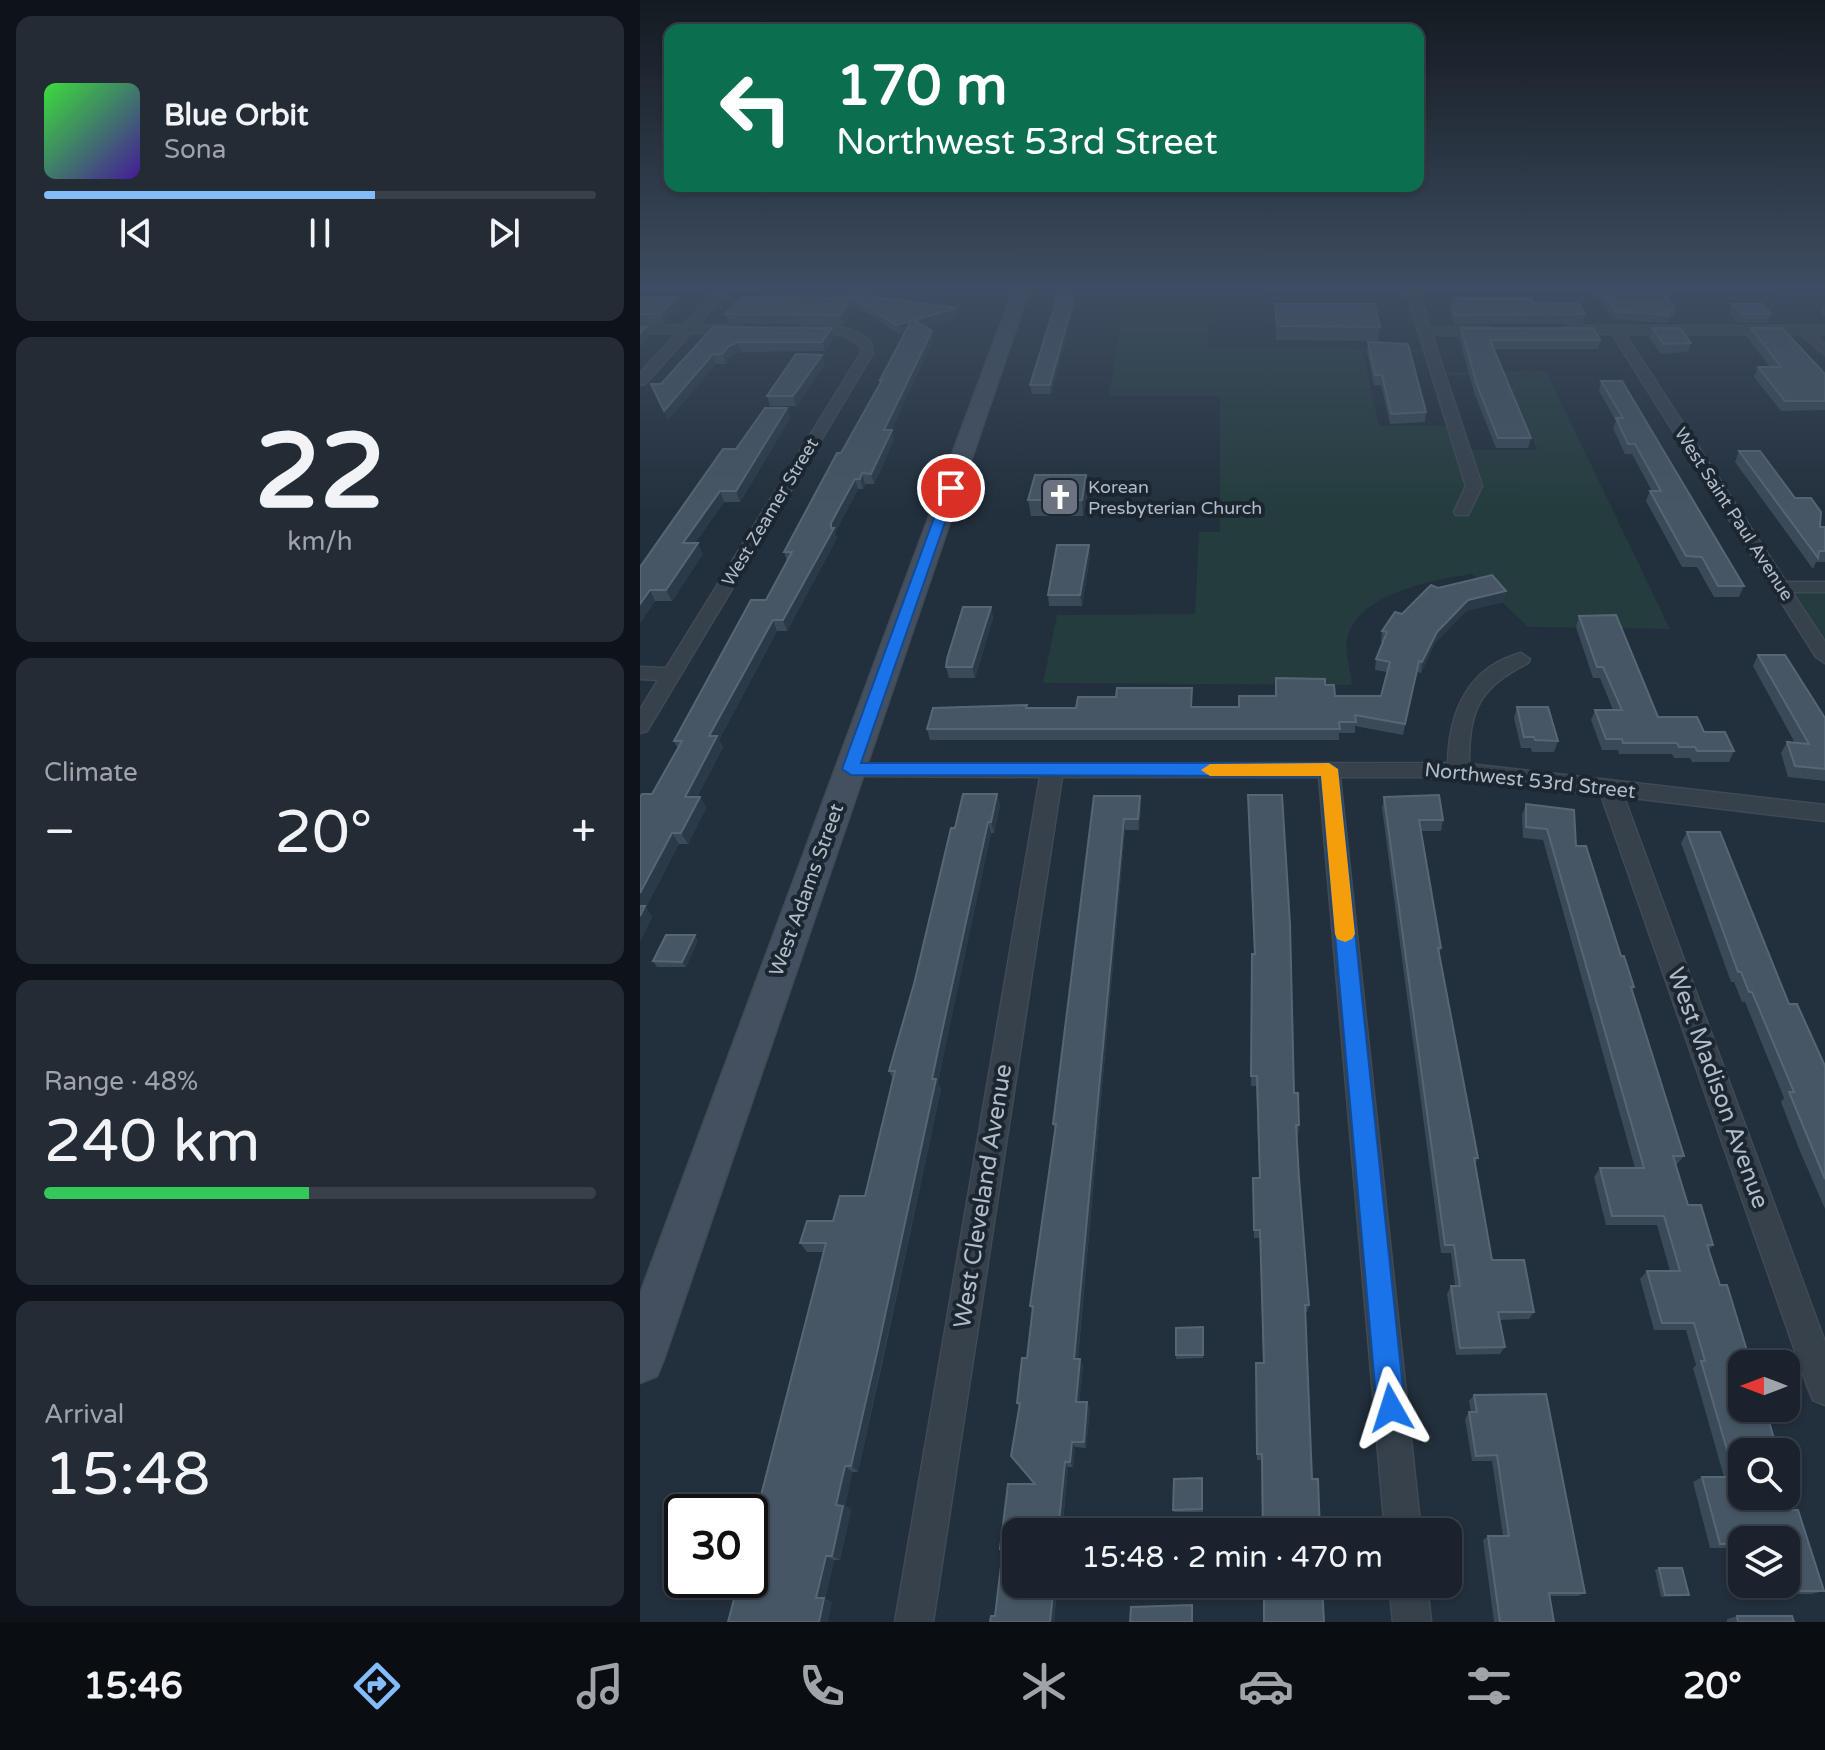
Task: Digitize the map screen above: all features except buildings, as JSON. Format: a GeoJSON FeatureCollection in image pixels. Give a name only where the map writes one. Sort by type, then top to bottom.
{"type":"FeatureCollection","features":[{"type":"Feature","properties":{"kind":"main road","name":"West Adams Street"},"geometry":{"type":"LineString","coordinates":[[640,1359],[996,361]]}},
{"type":"Feature","properties":{"kind":"street"},"geometry":{"type":"LineString","coordinates":[[640,381],[659,361]]}},
{"type":"Feature","properties":{"kind":"street","name":"West Zeamer Street"},"geometry":{"type":"LineString","coordinates":[[640,726],[862,361]]}},
{"type":"Feature","properties":{"kind":"street"},"geometry":{"type":"LineString","coordinates":[[1435,361],[1474,486],[1462,512]]}},
{"type":"Feature","properties":{"kind":"street","name":"West Saint Paul Avenue"},"geometry":{"type":"LineString","coordinates":[[1636,361],[1825,657]]}},
{"type":"Feature","properties":{"kind":"street"},"geometry":{"type":"LineString","coordinates":[[1780,587],[1825,587]]}},
{"type":"Feature","properties":{"kind":"street"},"geometry":{"type":"LineString","coordinates":[[1458,770],[1463,718],[1474,690],[1493,672],[1521,659]]}},
{"type":"Feature","properties":{"kind":"street"},"geometry":{"type":"LineString","coordinates":[[640,673],[672,674]]}},
{"type":"Feature","properties":{"kind":"street","name":"Northwest 53rd Street"},"geometry":{"type":"LineString","coordinates":[[851,769],[1458,770],[1825,813]]}},
{"type":"Feature","properties":{"kind":"street"},"geometry":{"type":"LineString","coordinates":[[1329,769],[1402,1518]]}},
{"type":"Feature","properties":{"kind":"street","name":"West Cleveland Avenue"},"geometry":{"type":"LineString","coordinates":[[914,1622],[1052,771]]}},
{"type":"Feature","properties":{"kind":"street","name":"West Madison Avenue"},"geometry":{"type":"LineString","coordinates":[[1610,788],[1825,1388]]}},
{"type":"Feature","properties":{"kind":"street"},"geometry":{"type":"LineString","coordinates":[[1409,1598],[1412,1622]]}},
{"type":"Feature","properties":{"kind":"green space"},"geometry":{"type":"Polygon","coordinates":[[[1114,361],[1365,361],[1379,426],[1457,426],[1465,450],[1537,450],[1506,375],[1441,375],[1440,372],[1546,371],[1670,629],[1528,627],[1472,574],[1401,591],[1368,609],[1348,635],[1347,653],[1352,685],[1043,683],[1057,615],[1195,614],[1199,532],[1220,532],[1220,396],[1109,396],[1114,361]]]}},
{"type":"Feature","properties":{"kind":"green space"},"geometry":{"type":"Polygon","coordinates":[[[1780,587],[1825,587],[1825,657],[1780,587]]]}},
{"type":"Feature","properties":{"kind":"slow traffic"},"geometry":{"type":"LineString","coordinates":[[1210,770],[1329,769],[1345,934]]}},
{"type":"Feature","properties":{"kind":"place","name":"Korean Presbyterian Church"},"geometry":{"type":"Point","coordinates":[1060,497]}},
{"type":"Feature","properties":{"kind":"route"},"geometry":{"type":"LineString","coordinates":[[951,488],[851,769],[1329,769],[1391,1408]]}}]}
